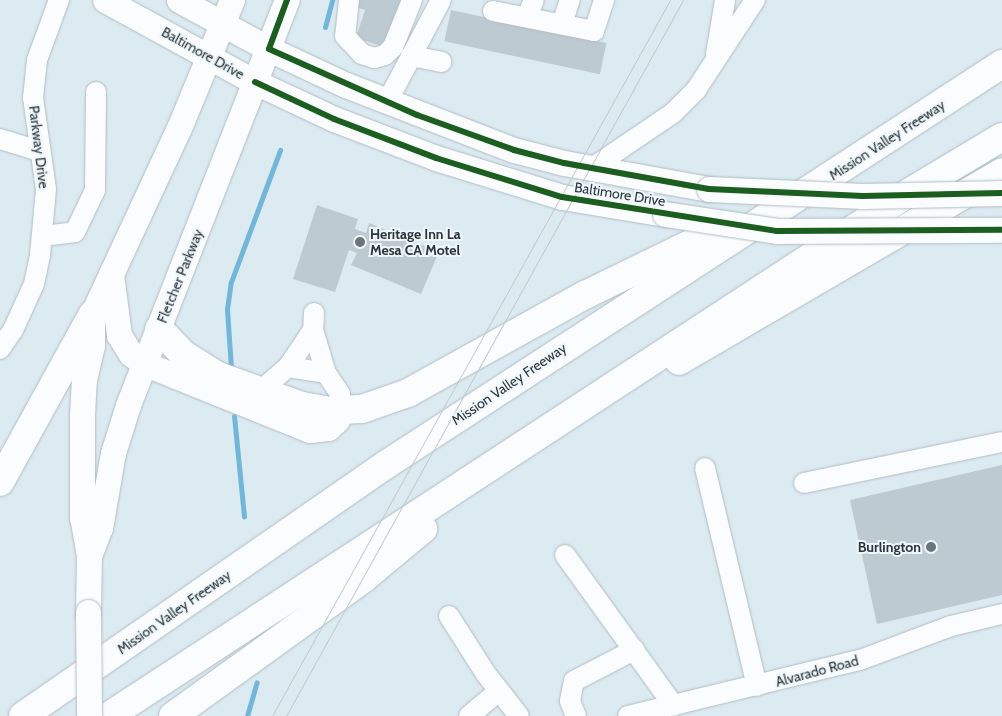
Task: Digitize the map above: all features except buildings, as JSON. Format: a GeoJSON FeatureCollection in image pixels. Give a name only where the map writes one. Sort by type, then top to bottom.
{"type":"FeatureCollection","features":[{"type":"Feature","properties":{"kind":"highway"},"geometry":{"type":"LineString","coordinates":[[974,84],[1002,58]]}},
{"type":"Feature","properties":{"kind":"highway","name":"Mission Valley Freeway"},"geometry":{"type":"LineString","coordinates":[[23,716],[388,464],[611,316],[836,173],[1002,64]]}},
{"type":"Feature","properties":{"kind":"highway"},"geometry":{"type":"LineString","coordinates":[[109,716],[910,192],[1002,137]]}},
{"type":"Feature","properties":{"kind":"highway"},"geometry":{"type":"LineString","coordinates":[[576,411],[714,344],[1002,172]]}},
{"type":"Feature","properties":{"kind":"highway"},"geometry":{"type":"LineString","coordinates":[[159,329],[193,361],[218,376],[259,392],[302,406],[341,411],[376,406],[393,400],[585,295],[836,173]]}},
{"type":"Feature","properties":{"kind":"highway"},"geometry":{"type":"LineString","coordinates":[[0,482],[92,315]]}},
{"type":"Feature","properties":{"kind":"highway"},"geometry":{"type":"LineString","coordinates":[[174,716],[364,578],[524,445]]}},
{"type":"Feature","properties":{"kind":"highway"},"geometry":{"type":"LineString","coordinates":[[211,716],[232,675]]}},
{"type":"Feature","properties":{"kind":"main road","name":"Baltimore Drive"},"geometry":{"type":"LineString","coordinates":[[105,0],[255,82],[334,119],[436,158],[562,197],[777,231],[1002,230]]}},
{"type":"Feature","properties":{"kind":"main road","name":"Baltimore Drive"},"geometry":{"type":"LineString","coordinates":[[179,0],[269,49],[387,102],[514,150],[592,168],[709,188],[863,196],[1002,193]]}},
{"type":"Feature","properties":{"kind":"main road","name":"Fletcher Parkway"},"geometry":{"type":"LineString","coordinates":[[89,716],[89,556],[82,518],[82,415],[84,380],[92,345],[92,315],[210,56],[232,0]]}},
{"type":"Feature","properties":{"kind":"main road","name":"Fletcher Parkway"},"geometry":{"type":"LineString","coordinates":[[89,556],[100,528],[119,432],[143,363],[159,329],[287,0]]}},
{"type":"Feature","properties":{"kind":"main road"},"geometry":{"type":"LineString","coordinates":[[585,201],[592,168]]}},
{"type":"Feature","properties":{"kind":"main road"},"geometry":{"type":"LineString","coordinates":[[111,274],[119,335],[131,354],[143,363],[310,430],[328,428],[337,420],[341,411]]}},
{"type":"Feature","properties":{"kind":"street","name":"Parkway Drive"},"geometry":{"type":"LineString","coordinates":[[0,349],[13,330],[34,284],[43,236],[46,189],[38,151],[32,98],[37,60],[59,0]]}},
{"type":"Feature","properties":{"kind":"street"},"geometry":{"type":"LineString","coordinates":[[350,0],[345,36],[362,54],[374,58],[385,55],[393,47],[412,0]]}},
{"type":"Feature","properties":{"kind":"street"},"geometry":{"type":"LineString","coordinates":[[387,102],[441,0]]}},
{"type":"Feature","properties":{"kind":"street"},"geometry":{"type":"LineString","coordinates":[[562,24],[570,0]]}},
{"type":"Feature","properties":{"kind":"street"},"geometry":{"type":"LineString","coordinates":[[493,11],[530,9],[562,24],[594,30],[604,0]]}},
{"type":"Feature","properties":{"kind":"street"},"geometry":{"type":"LineString","coordinates":[[715,61],[725,0]]}},
{"type":"Feature","properties":{"kind":"street"},"geometry":{"type":"LineString","coordinates":[[592,168],[673,113],[708,76],[715,61],[755,0]]}},
{"type":"Feature","properties":{"kind":"street"},"geometry":{"type":"LineString","coordinates":[[411,56],[440,62]]}},
{"type":"Feature","properties":{"kind":"street"},"geometry":{"type":"LineString","coordinates":[[43,236],[76,232],[95,190],[96,92]]}},
{"type":"Feature","properties":{"kind":"street"},"geometry":{"type":"LineString","coordinates":[[0,138],[38,151]]}},
{"type":"Feature","properties":{"kind":"street"},"geometry":{"type":"LineString","coordinates":[[259,392],[288,367],[314,322],[326,373],[340,394],[341,411]]}},
{"type":"Feature","properties":{"kind":"street"},"geometry":{"type":"LineString","coordinates":[[288,367],[326,373]]}},
{"type":"Feature","properties":{"kind":"street"},"geometry":{"type":"LineString","coordinates":[[804,483],[1002,442]]}},
{"type":"Feature","properties":{"kind":"street"},"geometry":{"type":"LineString","coordinates":[[705,468],[757,686]]}},
{"type":"Feature","properties":{"kind":"street"},"geometry":{"type":"LineString","coordinates":[[565,555],[674,706]]}},
{"type":"Feature","properties":{"kind":"street","name":"Alvarado Road"},"geometry":{"type":"LineString","coordinates":[[628,716],[860,660],[951,626],[1002,614]]}},
{"type":"Feature","properties":{"kind":"street"},"geometry":{"type":"LineString","coordinates":[[449,616],[518,716]]}},
{"type":"Feature","properties":{"kind":"street"},"geometry":{"type":"LineString","coordinates":[[576,716],[570,701],[574,681],[634,650]]}},
{"type":"Feature","properties":{"kind":"street"},"geometry":{"type":"LineString","coordinates":[[469,716],[499,691]]}},
{"type":"Feature","properties":{"kind":"waterway"},"geometry":{"type":"LineString","coordinates":[[325,27],[332,0]]}},
{"type":"Feature","properties":{"kind":"waterway"},"geometry":{"type":"LineString","coordinates":[[231,368],[227,309],[231,282],[280,150]]}},
{"type":"Feature","properties":{"kind":"waterway"},"geometry":{"type":"LineString","coordinates":[[234,416],[244,517]]}},
{"type":"Feature","properties":{"kind":"waterway"},"geometry":{"type":"LineString","coordinates":[[247,716],[257,682]]}},
{"type":"Feature","properties":{"kind":"tram line"},"geometry":{"type":"LineString","coordinates":[[272,716],[670,0]]}},
{"type":"Feature","properties":{"kind":"tram line"},"geometry":{"type":"LineString","coordinates":[[286,716],[683,0]]}},
{"type":"Feature","properties":{"kind":"cycle path"},"geometry":{"type":"LineString","coordinates":[[287,0],[269,49],[417,115],[514,150],[564,163],[709,189],[863,196],[1002,193]]}},
{"type":"Feature","properties":{"kind":"cycle path"},"geometry":{"type":"LineString","coordinates":[[255,82],[334,119],[436,158],[562,197],[777,231],[1002,230]]}},
{"type":"Feature","properties":{"kind":"place","name":"Heritage Inn La Mesa CA Motel"},"geometry":{"type":"Point","coordinates":[360,242]}},
{"type":"Feature","properties":{"kind":"place","name":"Burlington"},"geometry":{"type":"Point","coordinates":[931,547]}}]}
